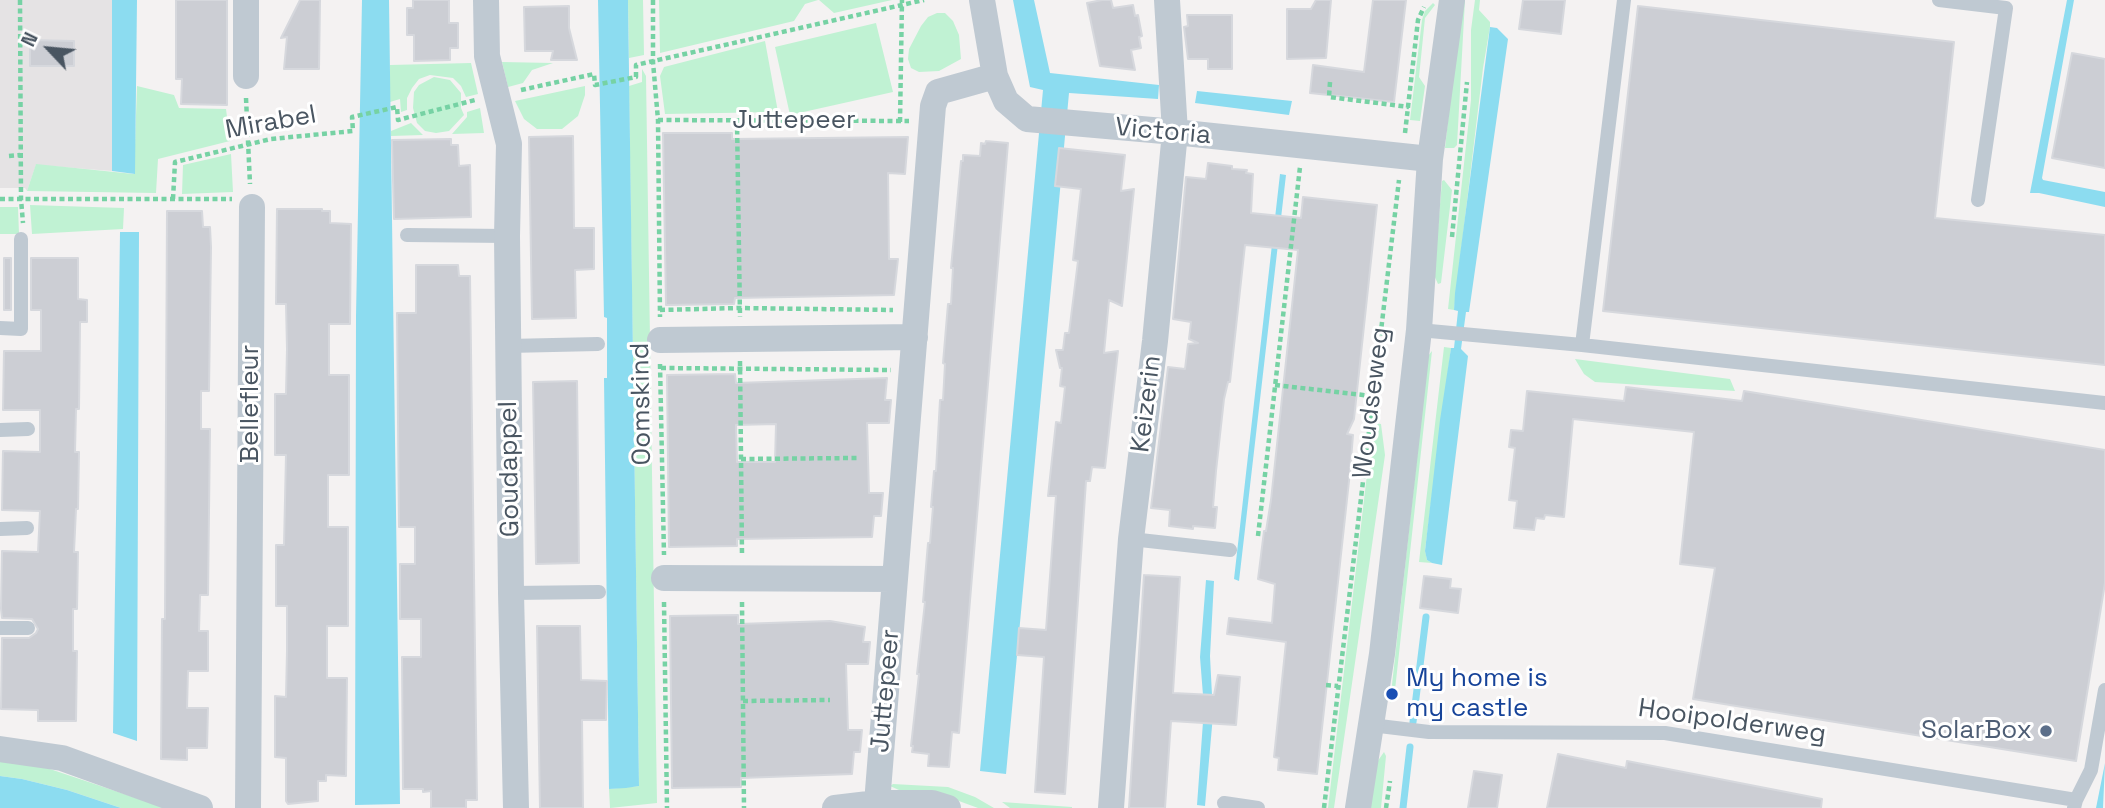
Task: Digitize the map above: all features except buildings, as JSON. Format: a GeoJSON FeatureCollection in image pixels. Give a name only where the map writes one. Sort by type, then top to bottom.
{"type":"FeatureCollection","features":[{"type":"Feature","properties":{"kind":"street"},"geometry":{"type":"LineString","coordinates":[[246,0],[246,76]]}},
{"type":"Feature","properties":{"kind":"street","name":"Goudappel"},"geometry":{"type":"LineString","coordinates":[[486,0],[487,56],[509,144],[508,346],[516,808]]}},
{"type":"Feature","properties":{"kind":"street","name":"Victoria"},"geometry":{"type":"LineString","coordinates":[[982,0],[995,76],[1006,101],[1027,119],[1430,159]]}},
{"type":"Feature","properties":{"kind":"street","name":"Keizerin"},"geometry":{"type":"LineString","coordinates":[[1111,808],[1131,540],[1156,328],[1175,132],[1167,0]]}},
{"type":"Feature","properties":{"kind":"street","name":"Woudseweg"},"geometry":{"type":"LineString","coordinates":[[1358,808],[1382,654],[1419,330],[1430,159],[1452,0]]}},
{"type":"Feature","properties":{"kind":"street","name":"Juttepeer"},"geometry":{"type":"LineString","coordinates":[[877,803],[931,121],[937,92],[995,76]]}},
{"type":"Feature","properties":{"kind":"street","name":"Bellefleur"},"geometry":{"type":"LineString","coordinates":[[248,808],[251,203]]}},
{"type":"Feature","properties":{"kind":"street"},"geometry":{"type":"LineString","coordinates":[[660,340],[915,337]]}},
{"type":"Feature","properties":{"kind":"street"},"geometry":{"type":"LineString","coordinates":[[664,578],[895,579]]}},
{"type":"Feature","properties":{"kind":"street"},"geometry":{"type":"LineString","coordinates":[[0,749],[62,758],[200,808]]}},
{"type":"Feature","properties":{"kind":"street"},"geometry":{"type":"LineString","coordinates":[[835,808],[877,803],[932,803],[948,808]]}},
{"type":"Feature","properties":{"kind":"lane"},"geometry":{"type":"LineString","coordinates":[[1581,345],[1624,0]]}},
{"type":"Feature","properties":{"kind":"lane"},"geometry":{"type":"LineString","coordinates":[[1939,0],[2006,8],[1978,200]]}},
{"type":"Feature","properties":{"kind":"lane"},"geometry":{"type":"LineString","coordinates":[[407,235],[507,236]]}},
{"type":"Feature","properties":{"kind":"lane"},"geometry":{"type":"LineString","coordinates":[[0,328],[21,329],[21,239]]}},
{"type":"Feature","properties":{"kind":"lane"},"geometry":{"type":"LineString","coordinates":[[1419,330],[1452,331],[2105,403]]}},
{"type":"Feature","properties":{"kind":"lane"},"geometry":{"type":"LineString","coordinates":[[508,346],[598,344]]}},
{"type":"Feature","properties":{"kind":"lane"},"geometry":{"type":"LineString","coordinates":[[0,430],[28,429]]}},
{"type":"Feature","properties":{"kind":"lane"},"geometry":{"type":"LineString","coordinates":[[0,528],[27,528]]}},
{"type":"Feature","properties":{"kind":"lane"},"geometry":{"type":"LineString","coordinates":[[1131,540],[1230,550]]}},
{"type":"Feature","properties":{"kind":"lane"},"geometry":{"type":"LineString","coordinates":[[511,593],[599,592]]}},
{"type":"Feature","properties":{"kind":"lane"},"geometry":{"type":"LineString","coordinates":[[0,628],[28,628]]}},
{"type":"Feature","properties":{"kind":"lane"},"geometry":{"type":"LineString","coordinates":[[2075,804],[2091,770],[2105,691]]}},
{"type":"Feature","properties":{"kind":"lane","name":"Hooipolderweg"},"geometry":{"type":"LineString","coordinates":[[1371,725],[1429,732],[1665,733],[2075,804]]}},
{"type":"Feature","properties":{"kind":"lane"},"geometry":{"type":"LineString","coordinates":[[1224,803],[1258,808]]}},
{"type":"Feature","properties":{"kind":"path"},"geometry":{"type":"LineString","coordinates":[[20,0],[21,199]]}},
{"type":"Feature","properties":{"kind":"path","name":"Oomskind"},"geometry":{"type":"LineString","coordinates":[[653,0],[653,62],[658,120],[667,808]]}},
{"type":"Feature","properties":{"kind":"path"},"geometry":{"type":"LineString","coordinates":[[594,85],[636,77],[636,65],[924,0]]}},
{"type":"Feature","properties":{"kind":"path","name":"Woudseweg"},"geometry":{"type":"LineString","coordinates":[[1324,808],[1418,20],[1428,0]]}},
{"type":"Feature","properties":{"kind":"path"},"geometry":{"type":"LineString","coordinates":[[900,122],[902,3]]}},
{"type":"Feature","properties":{"kind":"path"},"geometry":{"type":"LineString","coordinates":[[0,199],[173,199],[251,203],[246,76]]}},
{"type":"Feature","properties":{"kind":"path"},"geometry":{"type":"LineString","coordinates":[[1330,82],[1329,97],[1409,107]]}},
{"type":"Feature","properties":{"kind":"path","name":"Mirabel"},"geometry":{"type":"LineString","coordinates":[[173,199],[175,162],[271,139],[353,131],[352,117],[397,107]]}},
{"type":"Feature","properties":{"kind":"path","name":"Juttepeer"},"geometry":{"type":"LineString","coordinates":[[658,120],[931,121]]}},
{"type":"Feature","properties":{"kind":"path"},"geometry":{"type":"LineString","coordinates":[[737,121],[744,808]]}},
{"type":"Feature","properties":{"kind":"path"},"geometry":{"type":"LineString","coordinates":[[1258,536],[1303,145]]}},
{"type":"Feature","properties":{"kind":"path"},"geometry":{"type":"LineString","coordinates":[[9,156],[20,155]]}},
{"type":"Feature","properties":{"kind":"path"},"geometry":{"type":"LineString","coordinates":[[660,310],[917,310]]}},
{"type":"Feature","properties":{"kind":"path"},"geometry":{"type":"LineString","coordinates":[[660,368],[912,370]]}},
{"type":"Feature","properties":{"kind":"path"},"geometry":{"type":"LineString","coordinates":[[1275,385],[1372,396]]}},
{"type":"Feature","properties":{"kind":"path"},"geometry":{"type":"LineString","coordinates":[[741,459],[857,458]]}},
{"type":"Feature","properties":{"kind":"path"},"geometry":{"type":"LineString","coordinates":[[1326,685],[1338,686]]}},
{"type":"Feature","properties":{"kind":"path"},"geometry":{"type":"LineString","coordinates":[[743,701],[831,700]]}},
{"type":"Feature","properties":{"kind":"shaded area"},"geometry":{"type":"Polygon","coordinates":[[[0,0],[112,0],[112,171],[36,165],[27,191],[25,188],[0,188],[0,0]]]}},
{"type":"Feature","properties":{"kind":"green space"},"geometry":{"type":"Polygon","coordinates":[[[628,0],[643,0],[644,55],[629,58],[628,0]]]}},
{"type":"Feature","properties":{"kind":"green space"},"geometry":{"type":"Polygon","coordinates":[[[659,0],[818,0],[805,4],[794,21],[660,53],[659,0]]]}},
{"type":"Feature","properties":{"kind":"green space"},"geometry":{"type":"Polygon","coordinates":[[[819,0],[892,0],[834,13],[819,0]]]}},
{"type":"Feature","properties":{"kind":"green space"},"geometry":{"type":"Polygon","coordinates":[[[1461,0],[1465,0],[1457,145],[1454,148],[1445,148],[1461,0]]]}},
{"type":"Feature","properties":{"kind":"green space"},"geometry":{"type":"Polygon","coordinates":[[[1475,0],[1480,0],[1479,10],[1490,22],[1490,27],[1454,310],[1448,309],[1471,100],[1471,30],[1475,0]]]}},
{"type":"Feature","properties":{"kind":"green space"},"geometry":{"type":"Polygon","coordinates":[[[1433,3],[1435,5],[1425,18],[1419,77],[1425,86],[1420,121],[1410,120],[1422,20],[1425,11],[1433,3]]]}},
{"type":"Feature","properties":{"kind":"green space"},"geometry":{"type":"Polygon","coordinates":[[[945,13],[953,21],[959,35],[961,59],[939,71],[919,72],[911,68],[909,49],[928,17],[945,13]]]}},
{"type":"Feature","properties":{"kind":"green space"},"geometry":{"type":"Polygon","coordinates":[[[876,23],[893,92],[790,115],[775,47],[876,23]]]}},
{"type":"Feature","properties":{"kind":"green space"},"geometry":{"type":"Polygon","coordinates":[[[765,41],[778,112],[665,114],[660,76],[664,67],[765,41]]]}},
{"type":"Feature","properties":{"kind":"green space"},"geometry":{"type":"Polygon","coordinates":[[[502,62],[553,63],[532,70],[523,83],[508,87],[502,62]]]}},
{"type":"Feature","properties":{"kind":"green space"},"geometry":{"type":"Polygon","coordinates":[[[471,63],[478,94],[466,97],[453,78],[430,75],[419,79],[412,88],[407,98],[407,110],[401,112],[400,99],[390,102],[390,65],[471,63]]]}},
{"type":"Feature","properties":{"kind":"green space"},"geometry":{"type":"Polygon","coordinates":[[[642,69],[646,76],[657,803],[610,808],[609,789],[639,786],[629,86],[642,82],[642,69]]]}},
{"type":"Feature","properties":{"kind":"green space"},"geometry":{"type":"Polygon","coordinates":[[[434,77],[450,80],[461,93],[464,115],[449,131],[425,131],[417,123],[413,108],[414,92],[419,85],[434,77]]]}},
{"type":"Feature","properties":{"kind":"green space"},"geometry":{"type":"Polygon","coordinates":[[[137,86],[174,95],[179,108],[226,109],[230,141],[158,159],[156,193],[27,191],[36,164],[134,174],[137,86]]]}},
{"type":"Feature","properties":{"kind":"green space"},"geometry":{"type":"Polygon","coordinates":[[[585,86],[578,116],[562,129],[537,129],[524,119],[515,101],[585,86]]]}},
{"type":"Feature","properties":{"kind":"green space"},"geometry":{"type":"Polygon","coordinates":[[[480,108],[484,133],[452,134],[467,117],[467,112],[480,108]]]}},
{"type":"Feature","properties":{"kind":"green space"},"geometry":{"type":"Polygon","coordinates":[[[411,123],[423,135],[391,136],[391,131],[411,123]]]}},
{"type":"Feature","properties":{"kind":"green space"},"geometry":{"type":"Polygon","coordinates":[[[231,154],[233,192],[182,194],[183,165],[231,154]]]}},
{"type":"Feature","properties":{"kind":"green space"},"geometry":{"type":"Polygon","coordinates":[[[1444,180],[1452,190],[1441,283],[1438,284],[1434,275],[1444,180]]]}},
{"type":"Feature","properties":{"kind":"green space"},"geometry":{"type":"Polygon","coordinates":[[[30,205],[124,208],[123,229],[32,234],[30,205]]]}},
{"type":"Feature","properties":{"kind":"green space"},"geometry":{"type":"Polygon","coordinates":[[[0,207],[18,207],[19,234],[0,234],[0,207]]]}},
{"type":"Feature","properties":{"kind":"green space"},"geometry":{"type":"Polygon","coordinates":[[[1444,347],[1451,348],[1425,550],[1427,560],[1432,563],[1419,562],[1444,347]]]}},
{"type":"Feature","properties":{"kind":"green space"},"geometry":{"type":"Polygon","coordinates":[[[1432,351],[1395,690],[1390,703],[1428,356],[1432,351]]]}},
{"type":"Feature","properties":{"kind":"green space"},"geometry":{"type":"Polygon","coordinates":[[[1575,359],[1730,379],[1735,391],[1595,382],[1584,374],[1575,359]]]}},
{"type":"Feature","properties":{"kind":"green space"},"geometry":{"type":"Polygon","coordinates":[[[1373,423],[1381,424],[1385,455],[1334,808],[1328,808],[1373,423]]]}},
{"type":"Feature","properties":{"kind":"green space"},"geometry":{"type":"Polygon","coordinates":[[[1384,752],[1386,756],[1381,808],[1370,808],[1375,765],[1384,752]]]}},
{"type":"Feature","properties":{"kind":"green space"},"geometry":{"type":"Polygon","coordinates":[[[0,761],[47,768],[166,808],[121,808],[67,790],[0,776],[0,761]]]}},
{"type":"Feature","properties":{"kind":"green space"},"geometry":{"type":"Polygon","coordinates":[[[890,786],[948,787],[975,797],[994,808],[978,808],[937,793],[899,790],[890,786]]]}},
{"type":"Feature","properties":{"kind":"green space"},"geometry":{"type":"Polygon","coordinates":[[[1002,802],[1072,807],[1072,808],[1010,808],[1002,802]]]}},
{"type":"Feature","properties":{"kind":"water"},"geometry":{"type":"Polygon","coordinates":[[[112,0],[137,0],[135,174],[112,171],[112,0]]]}},
{"type":"Feature","properties":{"kind":"water"},"geometry":{"type":"Polygon","coordinates":[[[362,0],[389,0],[400,804],[355,805],[356,316],[362,0]]]}},
{"type":"Feature","properties":{"kind":"water"},"geometry":{"type":"Polygon","coordinates":[[[598,0],[628,0],[639,786],[609,789],[604,378],[607,378],[607,318],[604,317],[598,0]]]}},
{"type":"Feature","properties":{"kind":"water"},"geometry":{"type":"Polygon","coordinates":[[[1013,0],[1034,0],[1050,73],[1159,85],[1158,99],[1069,93],[1006,774],[980,771],[1043,90],[1030,87],[1013,0]]]}},
{"type":"Feature","properties":{"kind":"water"},"geometry":{"type":"Polygon","coordinates":[[[2067,0],[2074,0],[2042,178],[2105,192],[2105,207],[2030,193],[2067,0]]]}},
{"type":"Feature","properties":{"kind":"water"},"geometry":{"type":"Polygon","coordinates":[[[1490,27],[1497,28],[1508,39],[1469,312],[1466,312],[1461,349],[1468,356],[1442,565],[1427,560],[1425,551],[1440,420],[1451,348],[1454,348],[1458,311],[1454,310],[1455,293],[1490,27]]]}},
{"type":"Feature","properties":{"kind":"water"},"geometry":{"type":"Polygon","coordinates":[[[1197,91],[1292,101],[1289,115],[1195,103],[1197,91]]]}},
{"type":"Feature","properties":{"kind":"water"},"geometry":{"type":"Polygon","coordinates":[[[1280,174],[1286,175],[1239,581],[1234,579],[1280,174]]]}},
{"type":"Feature","properties":{"kind":"water"},"geometry":{"type":"Polygon","coordinates":[[[120,232],[139,232],[137,741],[113,733],[120,232]]]}},
{"type":"Feature","properties":{"kind":"water"},"geometry":{"type":"Polygon","coordinates":[[[1206,580],[1214,581],[1210,656],[1213,715],[1205,806],[1197,805],[1204,708],[1200,657],[1206,580]]]}},
{"type":"Feature","properties":{"kind":"water"},"geometry":{"type":"Polygon","coordinates":[[[2105,763],[2103,808],[2096,808],[2105,763]]]}},
{"type":"Feature","properties":{"kind":"water"},"geometry":{"type":"Polygon","coordinates":[[[0,776],[67,790],[121,808],[0,808],[0,776]]]}},
{"type":"Feature","properties":{"kind":"waterway"},"geometry":{"type":"LineString","coordinates":[[1413,722],[1426,617]]}},
{"type":"Feature","properties":{"kind":"waterway"},"geometry":{"type":"LineString","coordinates":[[1403,808],[1410,747]]}},
{"type":"Feature","properties":{"kind":"place","name":"My home is my castle"},"geometry":{"type":"Point","coordinates":[1392,694]}},
{"type":"Feature","properties":{"kind":"place","name":"SolarBox"},"geometry":{"type":"Point","coordinates":[2046,731]}}]}
